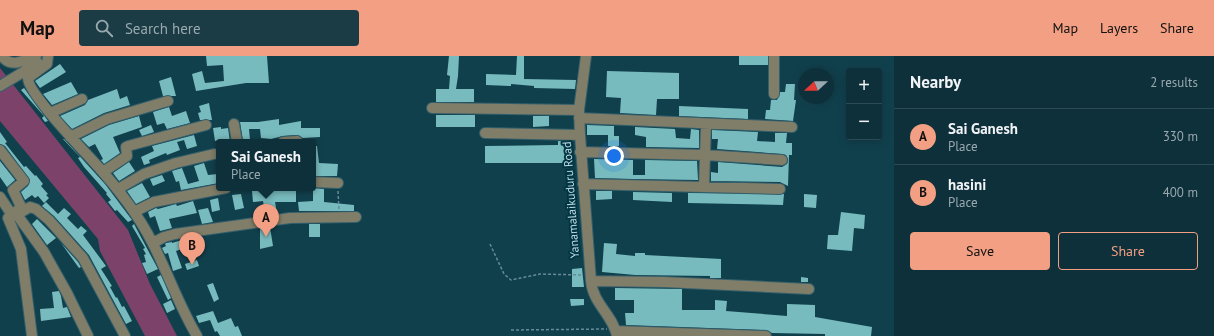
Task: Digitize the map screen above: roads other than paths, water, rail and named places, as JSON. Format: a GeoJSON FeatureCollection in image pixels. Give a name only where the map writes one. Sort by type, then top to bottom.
{"type":"FeatureCollection","features":[{"type":"Feature","properties":{"kind":"street"},"geometry":{"type":"LineString","coordinates":[[2,56],[8,62],[13,64],[36,56]]}},
{"type":"Feature","properties":{"kind":"street"},"geometry":{"type":"LineString","coordinates":[[0,86],[49,56]]}},
{"type":"Feature","properties":{"kind":"street"},"geometry":{"type":"LineString","coordinates":[[49,56],[48,64],[28,78],[28,81],[50,113],[118,189],[134,212],[153,243],[183,310],[197,336]]}},
{"type":"Feature","properties":{"kind":"street","name":"Yanamalaikuduru Road"},"geometry":{"type":"LineString","coordinates":[[586,56],[579,114],[580,152],[590,278],[596,300],[612,322],[614,332]]}},
{"type":"Feature","properties":{"kind":"street"},"geometry":{"type":"LineString","coordinates":[[774,56],[774,94]]}},
{"type":"Feature","properties":{"kind":"street"},"geometry":{"type":"LineString","coordinates":[[50,113],[82,99]]}},
{"type":"Feature","properties":{"kind":"street"},"geometry":{"type":"LineString","coordinates":[[70,137],[106,119],[168,101]]}},
{"type":"Feature","properties":{"kind":"street"},"geometry":{"type":"LineString","coordinates":[[432,108],[579,114],[706,124],[792,127]]}},
{"type":"Feature","properties":{"kind":"street"},"geometry":{"type":"LineString","coordinates":[[234,124],[236,139]]}},
{"type":"Feature","properties":{"kind":"street"},"geometry":{"type":"LineString","coordinates":[[704,186],[706,124]]}},
{"type":"Feature","properties":{"kind":"street"},"geometry":{"type":"LineString","coordinates":[[103,172],[127,156],[126,147],[128,146],[206,125]]}},
{"type":"Feature","properties":{"kind":"street"},"geometry":{"type":"LineString","coordinates":[[485,134],[580,135]]}},
{"type":"Feature","properties":{"kind":"street"},"geometry":{"type":"LineString","coordinates":[[0,150],[24,181],[13,190],[12,215],[21,249],[32,336]]}},
{"type":"Feature","properties":{"kind":"street"},"geometry":{"type":"LineString","coordinates":[[580,152],[705,155],[782,160]]}},
{"type":"Feature","properties":{"kind":"street"},"geometry":{"type":"LineString","coordinates":[[118,189],[144,174],[176,163],[214,154]]}},
{"type":"Feature","properties":{"kind":"street"},"geometry":{"type":"LineString","coordinates":[[316,182],[338,184]]}},
{"type":"Feature","properties":{"kind":"street"},"geometry":{"type":"LineString","coordinates":[[583,184],[780,189]]}},
{"type":"Feature","properties":{"kind":"street"},"geometry":{"type":"LineString","coordinates":[[134,212],[154,202],[216,190]]}},
{"type":"Feature","properties":{"kind":"street"},"geometry":{"type":"LineString","coordinates":[[0,197],[12,215],[44,252],[67,293],[88,336]]}},
{"type":"Feature","properties":{"kind":"street"},"geometry":{"type":"LineString","coordinates":[[12,215],[30,207],[36,209],[49,220],[83,258],[125,336]]}},
{"type":"Feature","properties":{"kind":"street"},"geometry":{"type":"LineString","coordinates":[[153,243],[164,237],[175,234],[282,219],[356,217]]}},
{"type":"Feature","properties":{"kind":"street"},"geometry":{"type":"LineString","coordinates":[[590,278],[809,289]]}},
{"type":"Feature","properties":{"kind":"street"},"geometry":{"type":"LineString","coordinates":[[614,332],[766,336]]}},
{"type":"Feature","properties":{"kind":"place","name":"Sai Ganesh"},"geometry":{"type":"Point","coordinates":[266,237]}},
{"type":"Feature","properties":{"kind":"place","name":"hasini"},"geometry":{"type":"Point","coordinates":[192,265]}}]}
